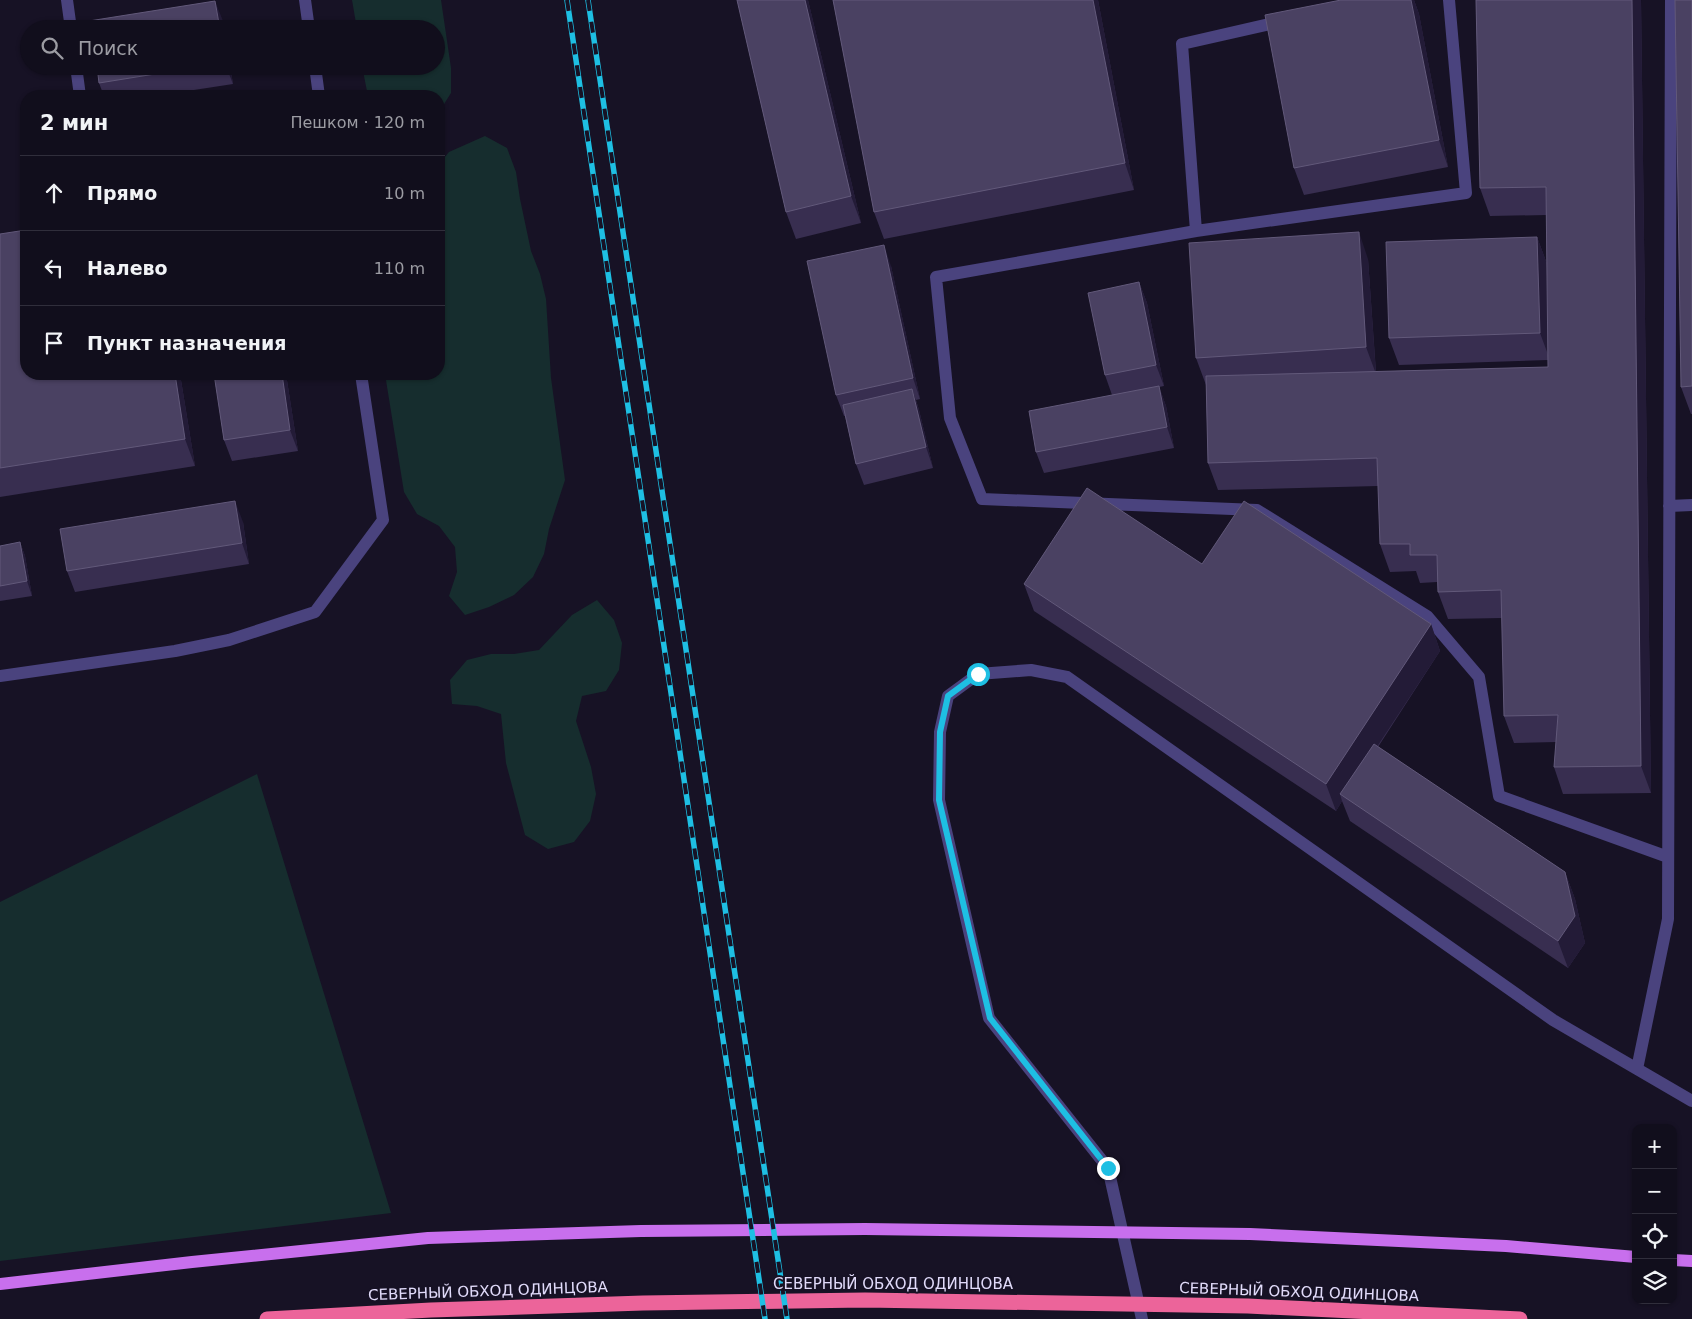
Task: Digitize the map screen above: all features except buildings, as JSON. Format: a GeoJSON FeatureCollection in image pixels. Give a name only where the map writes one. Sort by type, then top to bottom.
{"type":"FeatureCollection","features":[{"type":"Feature","properties":{"kind":"highway","name":"СЕВЕРНЫЙ ОБХОД ОДИНЦОВА"},"geometry":{"type":"LineString","coordinates":[[267,1319],[431,1310],[643,1302],[865,1300],[1248,1306],[1520,1319]]}},
{"type":"Feature","properties":{"kind":"main road"},"geometry":{"type":"LineString","coordinates":[[0,1284],[428,1238],[641,1231],[865,1229],[1211,1234],[1506,1246],[1632,1257]]}},
{"type":"Feature","properties":{"kind":"main road"},"geometry":{"type":"LineString","coordinates":[[1677,1260],[1692,1261]]}},
{"type":"Feature","properties":{"kind":"street"},"geometry":{"type":"LineString","coordinates":[[67,0],[70,20]]}},
{"type":"Feature","properties":{"kind":"street"},"geometry":{"type":"LineString","coordinates":[[304,0],[307,20]]}},
{"type":"Feature","properties":{"kind":"street"},"geometry":{"type":"LineString","coordinates":[[1449,0],[1466,193],[1196,230],[936,277],[950,418],[982,499],[1258,510],[1426,616],[1479,677],[1499,796],[1668,857]]}},
{"type":"Feature","properties":{"kind":"street"},"geometry":{"type":"LineString","coordinates":[[1637,1069],[1668,918],[1671,0]]}},
{"type":"Feature","properties":{"kind":"street"},"geometry":{"type":"LineString","coordinates":[[1196,230],[1182,44],[1296,18]]}},
{"type":"Feature","properties":{"kind":"street"},"geometry":{"type":"LineString","coordinates":[[77,75],[79,90]]}},
{"type":"Feature","properties":{"kind":"street"},"geometry":{"type":"LineString","coordinates":[[316,75],[318,90]]}},
{"type":"Feature","properties":{"kind":"street"},"geometry":{"type":"LineString","coordinates":[[0,676],[175,651],[229,640],[315,612],[383,520],[362,380]]}},
{"type":"Feature","properties":{"kind":"street"},"geometry":{"type":"LineString","coordinates":[[1669,506],[1692,505]]}},
{"type":"Feature","properties":{"kind":"street"},"geometry":{"type":"LineString","coordinates":[[1142,1319],[1108,1168],[990,1018],[939,800],[940,732],[948,696],[978,674],[1031,670],[1067,677],[1553,1020],[1692,1101]]}},
{"type":"Feature","properties":{"kind":"green space"},"geometry":{"type":"Polygon","coordinates":[[[352,0],[441,0],[444,20],[355,20],[352,0]]]}},
{"type":"Feature","properties":{"kind":"green space"},"geometry":{"type":"Polygon","coordinates":[[[445,27],[451,68],[451,93],[445,102],[445,90],[367,90],[364,75],[445,75],[445,27]]]}},
{"type":"Feature","properties":{"kind":"green space"},"geometry":{"type":"Polygon","coordinates":[[[485,136],[507,148],[516,172],[531,251],[540,274],[546,299],[551,378],[565,480],[549,529],[544,554],[533,577],[514,595],[489,607],[465,615],[449,596],[457,572],[455,547],[439,526],[417,514],[404,492],[386,380],[445,380],[445,157],[449,152],[485,136]]]}},
{"type":"Feature","properties":{"kind":"green space"},"geometry":{"type":"Polygon","coordinates":[[[597,600],[614,620],[622,643],[619,670],[606,691],[582,696],[576,721],[591,767],[596,794],[590,821],[574,842],[548,849],[525,835],[506,763],[501,714],[477,706],[452,704],[450,680],[467,660],[491,654],[514,654],[539,650],[572,615],[597,600]]]}},
{"type":"Feature","properties":{"kind":"green space"},"geometry":{"type":"Polygon","coordinates":[[[257,774],[391,1213],[0,1261],[0,902],[257,774]]]}},
{"type":"Feature","properties":{"kind":"railway"},"geometry":{"type":"LineString","coordinates":[[567,0],[765,1319]]}},
{"type":"Feature","properties":{"kind":"railway"},"geometry":{"type":"LineString","coordinates":[[588,0],[787,1319]]}},
{"type":"Feature","properties":{"kind":"route"},"geometry":{"type":"LineString","coordinates":[[978,674],[948,696],[940,732],[939,800],[990,1018],[1108,1168]]}}]}
